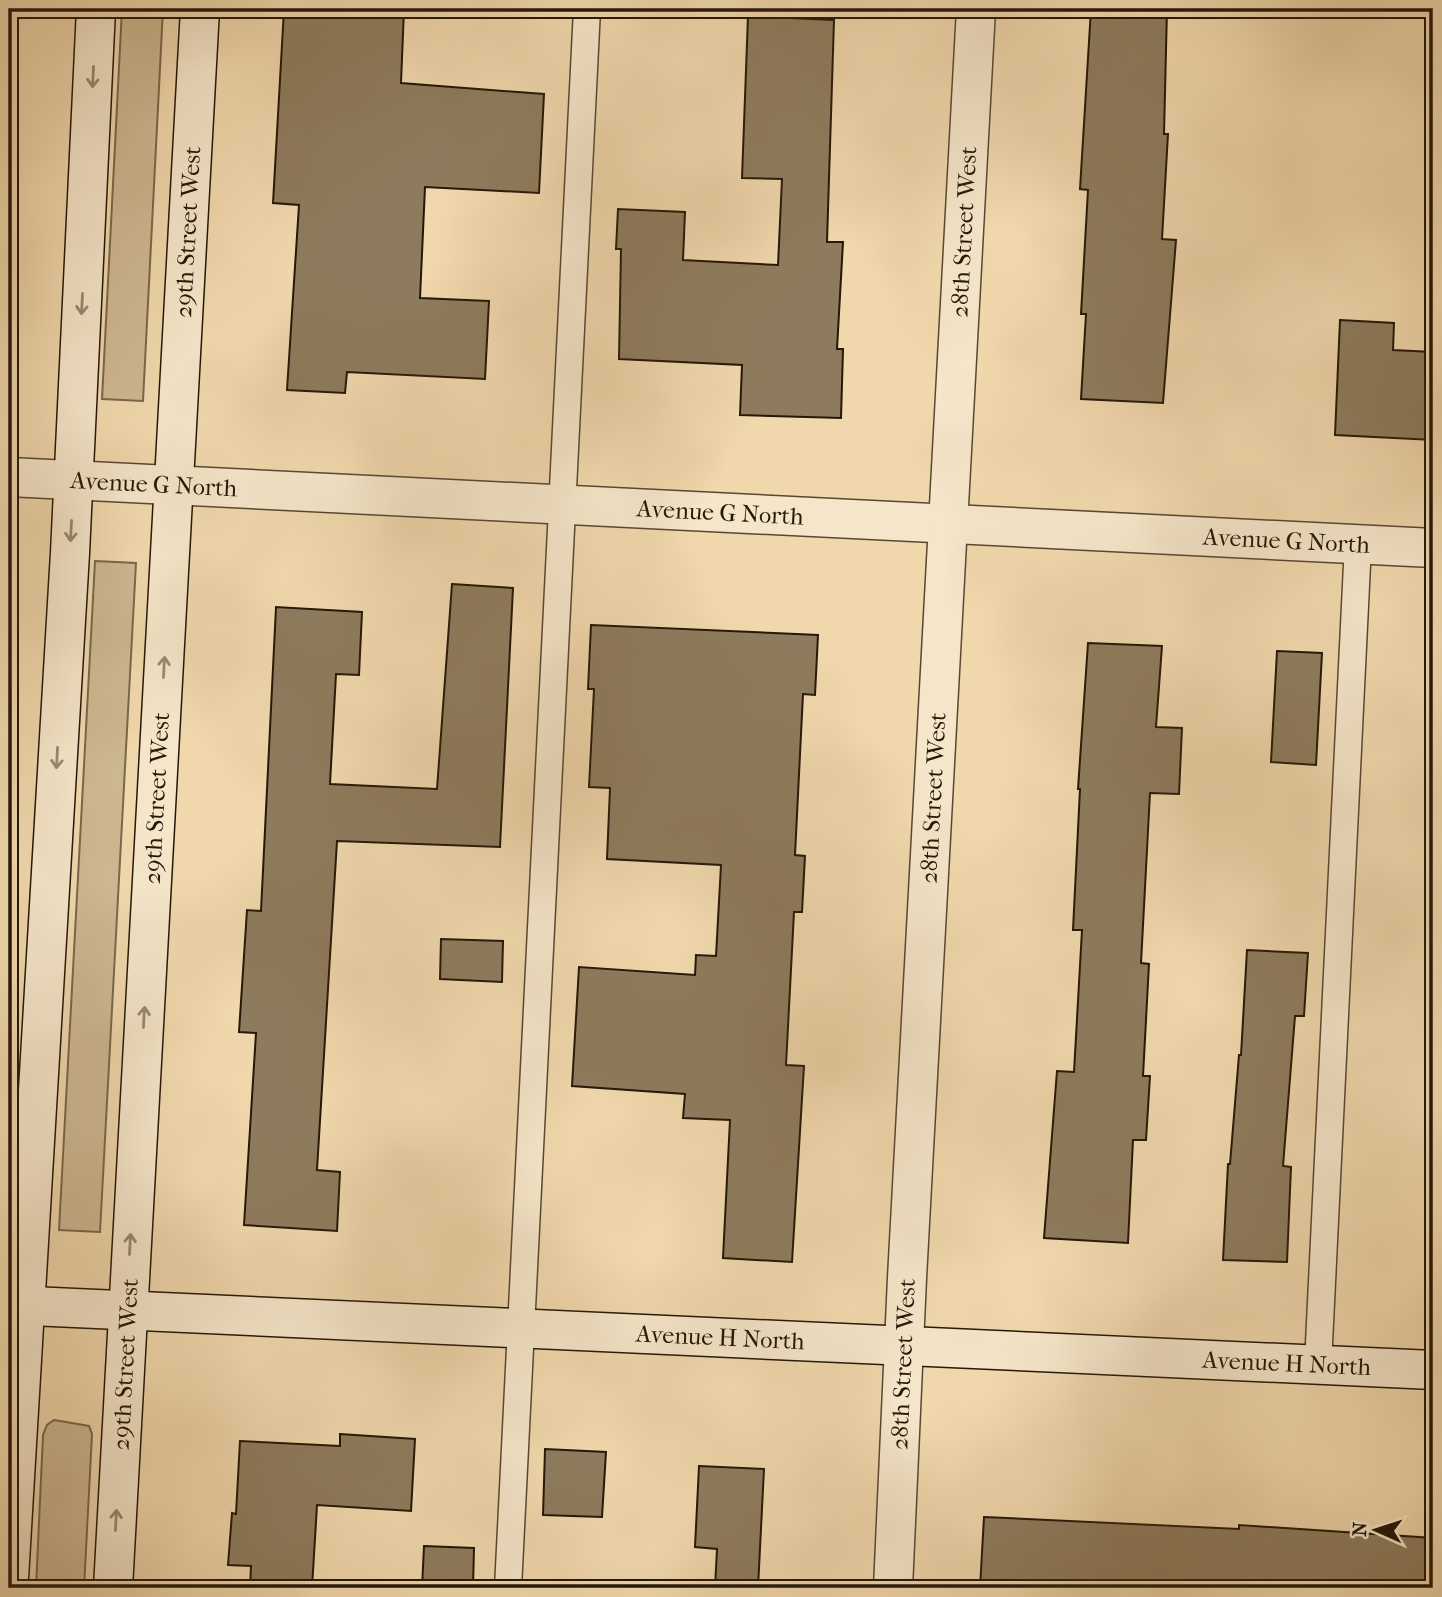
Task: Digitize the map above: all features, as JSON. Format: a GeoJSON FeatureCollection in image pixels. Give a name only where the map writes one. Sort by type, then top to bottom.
{"type":"FeatureCollection","features":[{"type":"Feature","properties":{"kind":"street"},"geometry":{"type":"LineString","coordinates":[[9,1578],[17,1305],[74,480],[96,9]]}},
{"type":"Feature","properties":{"kind":"street","name":"29th Street West"},"geometry":{"type":"LineString","coordinates":[[113,1588],[200,9]]}},
{"type":"Feature","properties":{"kind":"street","name":"28th Street West"},"geometry":{"type":"LineString","coordinates":[[893,1588],[903,1345],[976,9]]}},
{"type":"Feature","properties":{"kind":"street","name":"Avenue G North"},"geometry":{"type":"LineString","coordinates":[[9,477],[1433,548]]}},
{"type":"Feature","properties":{"kind":"street","name":"Avenue H North"},"geometry":{"type":"LineString","coordinates":[[17,1305],[1433,1370]]}},
{"type":"Feature","properties":{"kind":"lane"},"geometry":{"type":"LineString","coordinates":[[508,1588],[587,9]]}},
{"type":"Feature","properties":{"kind":"lane"},"geometry":{"type":"LineString","coordinates":[[1318,1364],[1358,544]]}},
{"type":"Feature","properties":{"kind":"shaded area"},"geometry":{"type":"Polygon","coordinates":[[[122,9],[163,9],[143,401],[102,399],[122,9]]]}},
{"type":"Feature","properties":{"kind":"shaded area"},"geometry":{"type":"Polygon","coordinates":[[[95,561],[136,563],[100,1232],[59,1230],[95,561]]]}},
{"type":"Feature","properties":{"kind":"shaded area"},"geometry":{"type":"Polygon","coordinates":[[[54,1420],[89,1426],[92,1434],[84,1588],[36,1588],[43,1435],[47,1425],[54,1420]]]}},
{"type":"Feature","properties":{"kind":"building"},"geometry":{"type":"Polygon","coordinates":[[[284,9],[404,9],[401,83],[544,94],[539,193],[425,187],[420,298],[489,301],[485,379],[347,372],[345,393],[287,390],[299,205],[273,203],[284,9]]]}},
{"type":"Feature","properties":{"kind":"building"},"geometry":{"type":"Polygon","coordinates":[[[1091,9],[1167,9],[1164,134],[1168,134],[1162,239],[1176,240],[1163,403],[1081,399],[1086,314],[1081,314],[1088,190],[1080,189],[1091,9]]]}},
{"type":"Feature","properties":{"kind":"building"},"geometry":{"type":"Polygon","coordinates":[[[748,16],[834,20],[827,242],[843,242],[837,349],[843,349],[841,418],[740,415],[742,365],[619,359],[621,249],[616,249],[618,209],[685,212],[683,260],[778,265],[782,179],[742,178],[748,16]]]}},
{"type":"Feature","properties":{"kind":"building"},"geometry":{"type":"Polygon","coordinates":[[[1340,320],[1394,323],[1393,350],[1433,352],[1433,440],[1335,435],[1340,320]]]}},
{"type":"Feature","properties":{"kind":"building"},"geometry":{"type":"Polygon","coordinates":[[[452,584],[513,588],[500,847],[337,841],[317,1170],[340,1172],[337,1231],[244,1225],[256,1033],[239,1032],[247,910],[261,911],[276,607],[362,612],[359,675],[336,674],[330,784],[437,789],[452,584]]]}},
{"type":"Feature","properties":{"kind":"building"},"geometry":{"type":"Polygon","coordinates":[[[591,625],[818,635],[815,695],[803,694],[795,855],[805,856],[802,912],[794,912],[786,1065],[804,1066],[792,1262],[723,1258],[730,1120],[683,1118],[685,1094],[572,1086],[579,967],[695,975],[696,955],[716,956],[721,865],[607,859],[610,788],[589,787],[594,689],[588,689],[591,625]]]}},
{"type":"Feature","properties":{"kind":"building"},"geometry":{"type":"Polygon","coordinates":[[[1088,643],[1162,646],[1156,727],[1182,728],[1179,794],[1150,793],[1141,963],[1149,964],[1143,1076],[1150,1076],[1146,1140],[1133,1140],[1128,1243],[1044,1238],[1057,1071],[1074,1072],[1082,930],[1073,930],[1078,789],[1088,643]]]}},
{"type":"Feature","properties":{"kind":"building"},"geometry":{"type":"Polygon","coordinates":[[[1277,651],[1322,653],[1316,765],[1271,762],[1277,651]]]}},
{"type":"Feature","properties":{"kind":"building"},"geometry":{"type":"Polygon","coordinates":[[[441,939],[503,941],[502,982],[440,979],[441,939]]]}},
{"type":"Feature","properties":{"kind":"building"},"geometry":{"type":"Polygon","coordinates":[[[1247,950],[1308,953],[1304,1016],[1295,1016],[1283,1166],[1291,1167],[1287,1262],[1223,1260],[1228,1164],[1241,1055],[1247,950]]]}},
{"type":"Feature","properties":{"kind":"building"},"geometry":{"type":"Polygon","coordinates":[[[340,1434],[415,1439],[411,1511],[317,1505],[312,1588],[250,1588],[251,1566],[228,1565],[232,1513],[236,1514],[240,1441],[340,1446],[340,1434]]]}},
{"type":"Feature","properties":{"kind":"building"},"geometry":{"type":"Polygon","coordinates":[[[545,1449],[606,1452],[602,1517],[543,1515],[545,1449]]]}},
{"type":"Feature","properties":{"kind":"building"},"geometry":{"type":"Polygon","coordinates":[[[699,1466],[764,1469],[758,1588],[715,1588],[717,1549],[695,1547],[699,1466]]]}},
{"type":"Feature","properties":{"kind":"building"},"geometry":{"type":"Polygon","coordinates":[[[984,1517],[1239,1529],[1239,1525],[1433,1538],[1433,1588],[980,1588],[984,1517]]]}},
{"type":"Feature","properties":{"kind":"building"},"geometry":{"type":"Polygon","coordinates":[[[424,1546],[474,1548],[473,1588],[422,1588],[424,1546]]]}}]}
